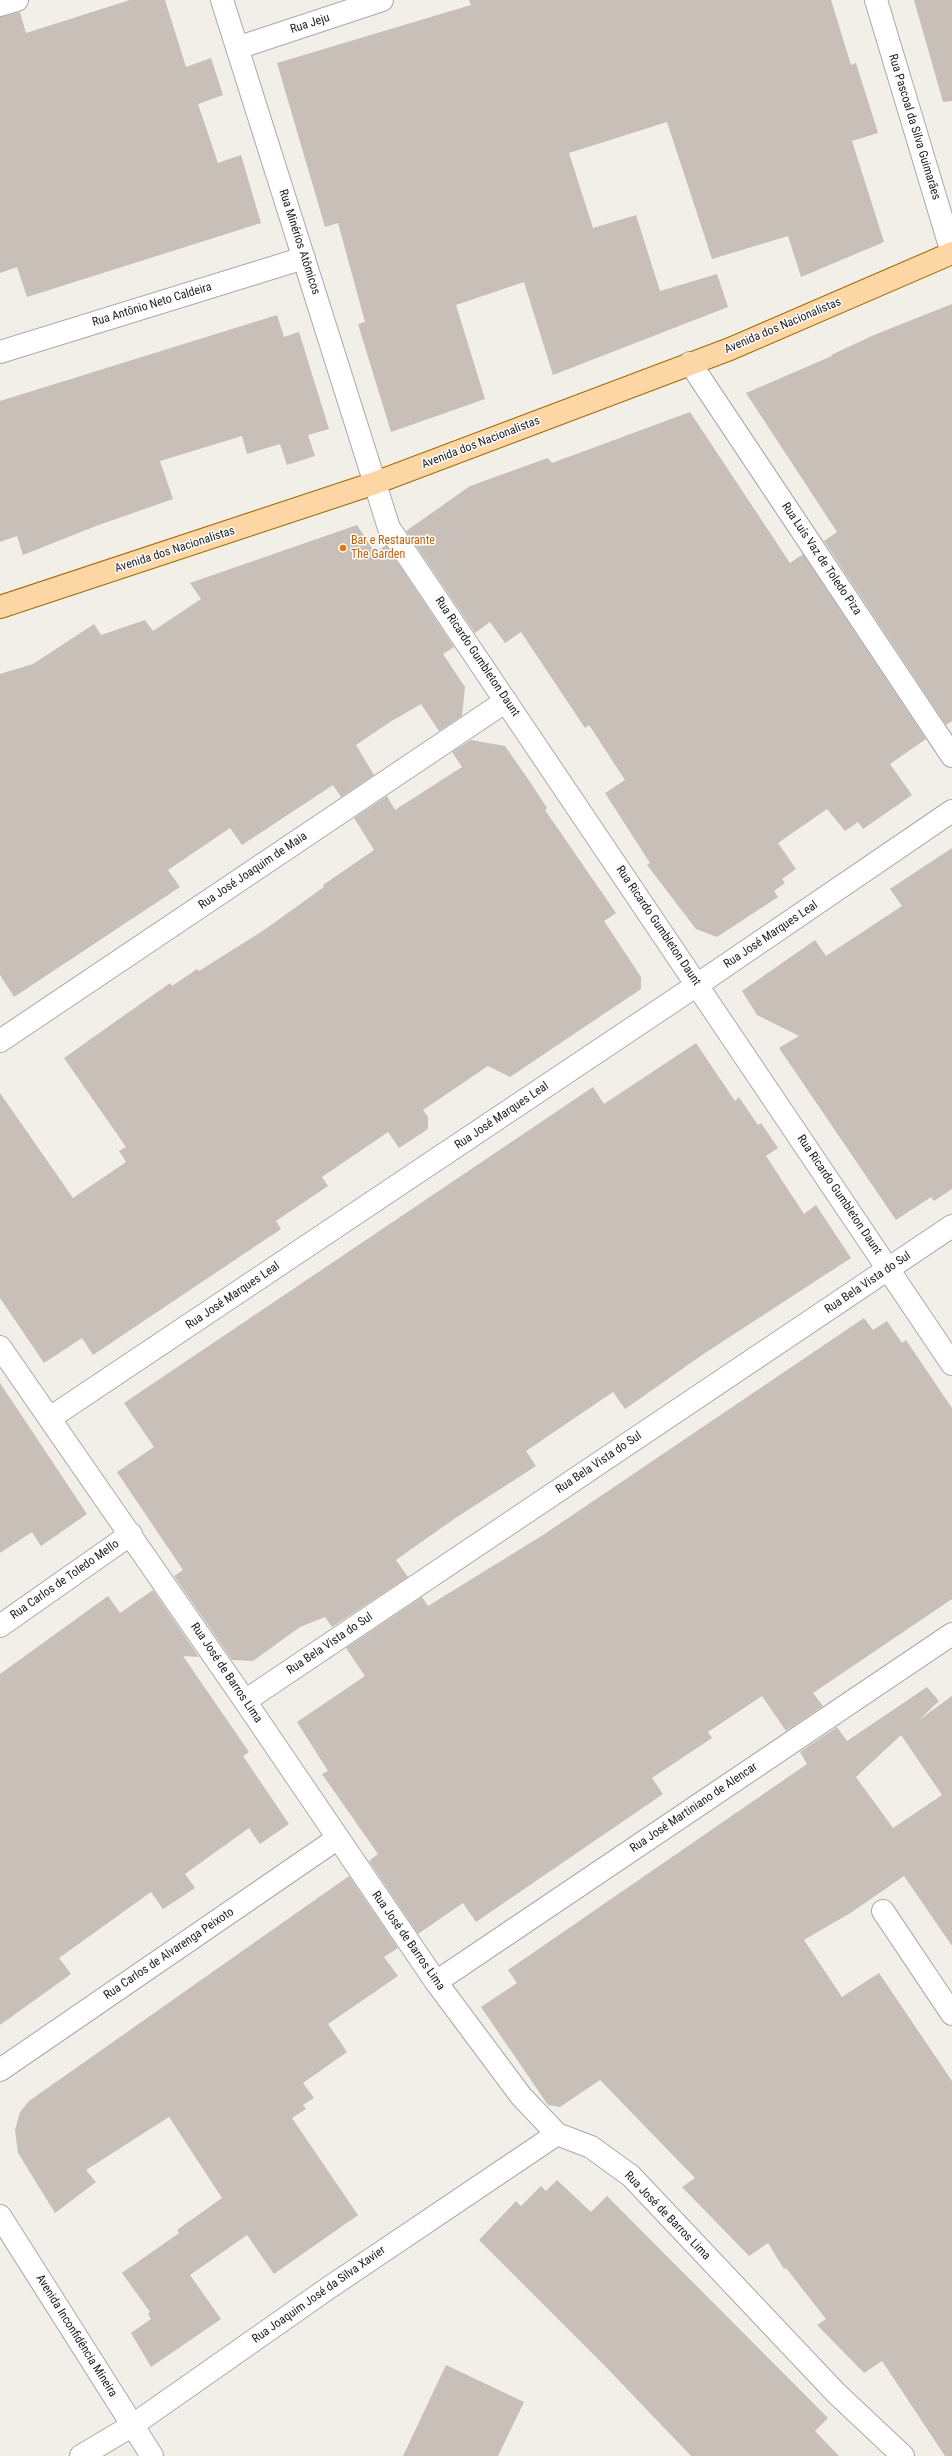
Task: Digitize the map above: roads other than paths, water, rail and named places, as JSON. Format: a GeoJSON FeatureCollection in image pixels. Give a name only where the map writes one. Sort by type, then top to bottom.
{"type":"FeatureCollection","features":[{"type":"Feature","properties":{"kind":"main road","name":"Avenida dos Nacionalistas"},"geometry":{"type":"LineString","coordinates":[[0,607],[375,483],[730,348],[952,253]]}},
{"type":"Feature","properties":{"kind":"street"},"geometry":{"type":"LineString","coordinates":[[0,5],[17,0]]}},
{"type":"Feature","properties":{"kind":"street","name":"Rua Minérios Atômicos"},"geometry":{"type":"LineString","coordinates":[[222,0],[375,483]]}},
{"type":"Feature","properties":{"kind":"street","name":"Rua Jeju"},"geometry":{"type":"LineString","coordinates":[[237,48],[382,0]]}},
{"type":"Feature","properties":{"kind":"street","name":"Rua Pascoal da Silva Guimarães"},"geometry":{"type":"LineString","coordinates":[[876,0],[952,253]]}},
{"type":"Feature","properties":{"kind":"street","name":"Rua Antônio Neto Caldeira"},"geometry":{"type":"LineString","coordinates":[[0,352],[304,258]]}},
{"type":"Feature","properties":{"kind":"street","name":"Rua Luís Vaz de Toledo Piza"},"geometry":{"type":"LineString","coordinates":[[690,363],[952,756]]}},
{"type":"Feature","properties":{"kind":"street","name":"Rua Ricardo Gumbleton Daunt"},"geometry":{"type":"LineString","coordinates":[[375,483],[389,528],[952,1364]]}},
{"type":"Feature","properties":{"kind":"street","name":"Rua José Joaquim de Maia"},"geometry":{"type":"LineString","coordinates":[[0,1041],[506,701]]}},
{"type":"Feature","properties":{"kind":"street","name":"Rua José Marques Leal"},"geometry":{"type":"LineString","coordinates":[[50,1418],[697,985],[952,811]]}},
{"type":"Feature","properties":{"kind":"street","name":"Rua Bela Vista do Sul"},"geometry":{"type":"LineString","coordinates":[[246,1701],[952,1226]]}},
{"type":"Feature","properties":{"kind":"street","name":"Rua José de Barros Lima"},"geometry":{"type":"LineString","coordinates":[[0,1347],[246,1701],[436,1982],[521,2096],[557,2134],[592,2147],[630,2176],[836,2393],[903,2456]]}},
{"type":"Feature","properties":{"kind":"street","name":"Rua Carlos de Toledo Mello"},"geometry":{"type":"LineString","coordinates":[[0,1626],[130,1534]]}},
{"type":"Feature","properties":{"kind":"street","name":"Rua José Martiniano de Alencar"},"geometry":{"type":"LineString","coordinates":[[436,1982],[952,1634]]}},
{"type":"Feature","properties":{"kind":"street","name":"Rua Carlos de Alvarenga Peixoto"},"geometry":{"type":"LineString","coordinates":[[0,2070],[338,1838]]}},
{"type":"Feature","properties":{"kind":"street"},"geometry":{"type":"LineString","coordinates":[[883,1911],[952,2014]]}},
{"type":"Feature","properties":{"kind":"street","name":"Rua Joaquim José da Silva Xavier"},"geometry":{"type":"LineString","coordinates":[[82,2456],[133,2425],[327,2289],[557,2134]]}},
{"type":"Feature","properties":{"kind":"street","name":"Avenida Inconfidência Mineira"},"geometry":{"type":"LineString","coordinates":[[0,2216],[152,2456]]}},
{"type":"Feature","properties":{"kind":"place","name":"Bar e Restaurante The Garden"},"geometry":{"type":"Point","coordinates":[343,548]}}]}
